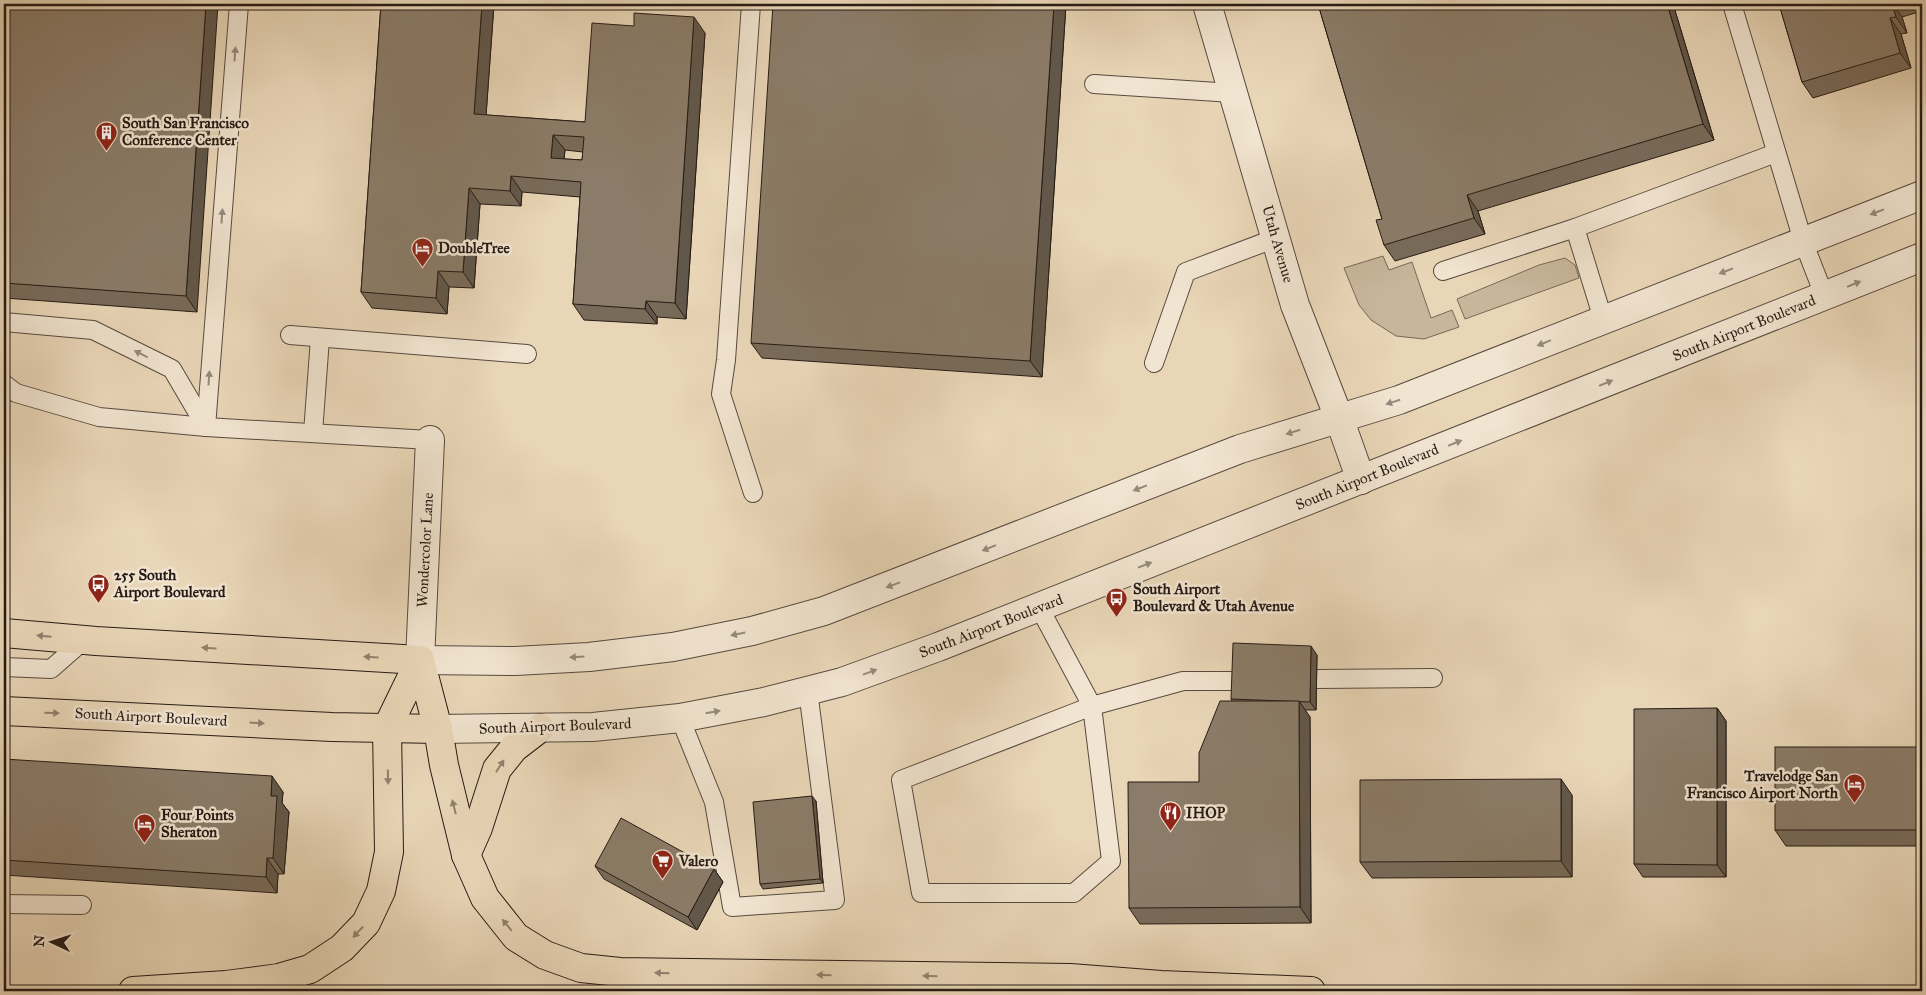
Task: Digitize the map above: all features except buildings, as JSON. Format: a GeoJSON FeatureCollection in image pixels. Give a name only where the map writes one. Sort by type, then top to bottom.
{"type":"FeatureCollection","features":[{"type":"Feature","properties":{"kind":"main road"},"geometry":{"type":"LineString","coordinates":[[4,633],[84,640],[420,660]]}},
{"type":"Feature","properties":{"kind":"main road"},"geometry":{"type":"LineString","coordinates":[[133,991],[226,985],[279,978],[310,969],[342,948],[366,923],[382,891],[389,852],[387,728],[420,660]]}},
{"type":"Feature","properties":{"kind":"main road"},"geometry":{"type":"LineString","coordinates":[[420,660],[438,729],[444,765],[466,854],[485,898],[516,937],[545,955],[581,968],[620,972],[1070,978],[1161,985],[1311,991]]}},
{"type":"Feature","properties":{"kind":"main road","name":"South Airport Boulevard"},"geometry":{"type":"LineString","coordinates":[[4,711],[438,729]]}},
{"type":"Feature","properties":{"kind":"main road"},"geometry":{"type":"LineString","coordinates":[[466,854],[478,828],[497,769],[514,748],[540,728]]}},
{"type":"Feature","properties":{"kind":"street","name":"Utah Avenue"},"geometry":{"type":"LineString","coordinates":[[1207,4],[1295,305],[1361,480]]}},
{"type":"Feature","properties":{"kind":"street"},"geometry":{"type":"LineString","coordinates":[[420,660],[515,661],[589,657],[673,646],[752,632],[832,608],[1240,450],[1399,400],[1922,194]]}},
{"type":"Feature","properties":{"kind":"street","name":"South Airport Boulevard"},"geometry":{"type":"LineString","coordinates":[[438,729],[593,727],[680,718],[764,702],[859,676],[1039,607],[1922,257]]}},
{"type":"Feature","properties":{"kind":"street","name":"Wondercolor Lane"},"geometry":{"type":"LineString","coordinates":[[420,660],[430,440]]}},
{"type":"Feature","properties":{"kind":"lane"},"geometry":{"type":"LineString","coordinates":[[206,427],[239,4]]}},
{"type":"Feature","properties":{"kind":"lane"},"geometry":{"type":"LineString","coordinates":[[751,4],[726,360],[721,394],[753,493]]}},
{"type":"Feature","properties":{"kind":"lane"},"geometry":{"type":"LineString","coordinates":[[1732,4],[1803,241],[1824,295]]}},
{"type":"Feature","properties":{"kind":"lane"},"geometry":{"type":"LineString","coordinates":[[1094,84],[1234,93]]}},
{"type":"Feature","properties":{"kind":"lane"},"geometry":{"type":"LineString","coordinates":[[1443,272],[1575,228],[1776,153]]}},
{"type":"Feature","properties":{"kind":"lane"},"geometry":{"type":"LineString","coordinates":[[1575,228],[1603,319]]}},
{"type":"Feature","properties":{"kind":"lane"},"geometry":{"type":"LineString","coordinates":[[1154,363],[1186,272],[1276,238]]}},
{"type":"Feature","properties":{"kind":"lane"},"geometry":{"type":"LineString","coordinates":[[4,322],[93,330],[172,369],[206,427]]}},
{"type":"Feature","properties":{"kind":"lane"},"geometry":{"type":"LineString","coordinates":[[290,336],[527,354]]}},
{"type":"Feature","properties":{"kind":"lane"},"geometry":{"type":"LineString","coordinates":[[313,433],[320,338]]}},
{"type":"Feature","properties":{"kind":"lane"},"geometry":{"type":"LineString","coordinates":[[4,384],[16,393],[99,417],[206,427],[430,440]]}},
{"type":"Feature","properties":{"kind":"lane"},"geometry":{"type":"LineString","coordinates":[[1039,607],[1092,706],[1111,861],[1074,893],[921,893],[901,780],[1092,706],[1183,681],[1238,680]]}},
{"type":"Feature","properties":{"kind":"lane"},"geometry":{"type":"LineString","coordinates":[[4,667],[51,668],[84,640]]}},
{"type":"Feature","properties":{"kind":"lane"},"geometry":{"type":"LineString","coordinates":[[1317,679],[1433,678]]}},
{"type":"Feature","properties":{"kind":"lane"},"geometry":{"type":"LineString","coordinates":[[680,718],[714,802],[732,906],[835,900],[808,691]]}},
{"type":"Feature","properties":{"kind":"lane"},"geometry":{"type":"LineString","coordinates":[[4,904],[82,905]]}},
{"type":"Feature","properties":{"kind":"shaded area"},"geometry":{"type":"Polygon","coordinates":[[[1383,256],[1389,270],[1412,262],[1431,318],[1452,310],[1459,327],[1424,339],[1396,336],[1371,320],[1359,305],[1344,268],[1383,256]]]}},
{"type":"Feature","properties":{"kind":"shaded area"},"geometry":{"type":"Polygon","coordinates":[[[1565,258],[1575,265],[1579,278],[1465,319],[1457,299],[1539,265],[1565,258]]]}},
{"type":"Feature","properties":{"kind":"place","name":"South San Francisco Conference Center"},"geometry":{"type":"Point","coordinates":[106,151]}},
{"type":"Feature","properties":{"kind":"place","name":"DoubleTree"},"geometry":{"type":"Point","coordinates":[422,267]}},
{"type":"Feature","properties":{"kind":"place","name":"255 South Airport Boulevard"},"geometry":{"type":"Point","coordinates":[98,603]}},
{"type":"Feature","properties":{"kind":"place","name":"South Airport Boulevard & Utah Avenue"},"geometry":{"type":"Point","coordinates":[1117,617]}},
{"type":"Feature","properties":{"kind":"place","name":"Travelodge San Francisco Airport North"},"geometry":{"type":"Point","coordinates":[1854,804]}},
{"type":"Feature","properties":{"kind":"place","name":"IHOP"},"geometry":{"type":"Point","coordinates":[1170,832]}},
{"type":"Feature","properties":{"kind":"place","name":"Four Points Sheraton"},"geometry":{"type":"Point","coordinates":[145,843]}},
{"type":"Feature","properties":{"kind":"place","name":"Valero"},"geometry":{"type":"Point","coordinates":[663,880]}}]}
